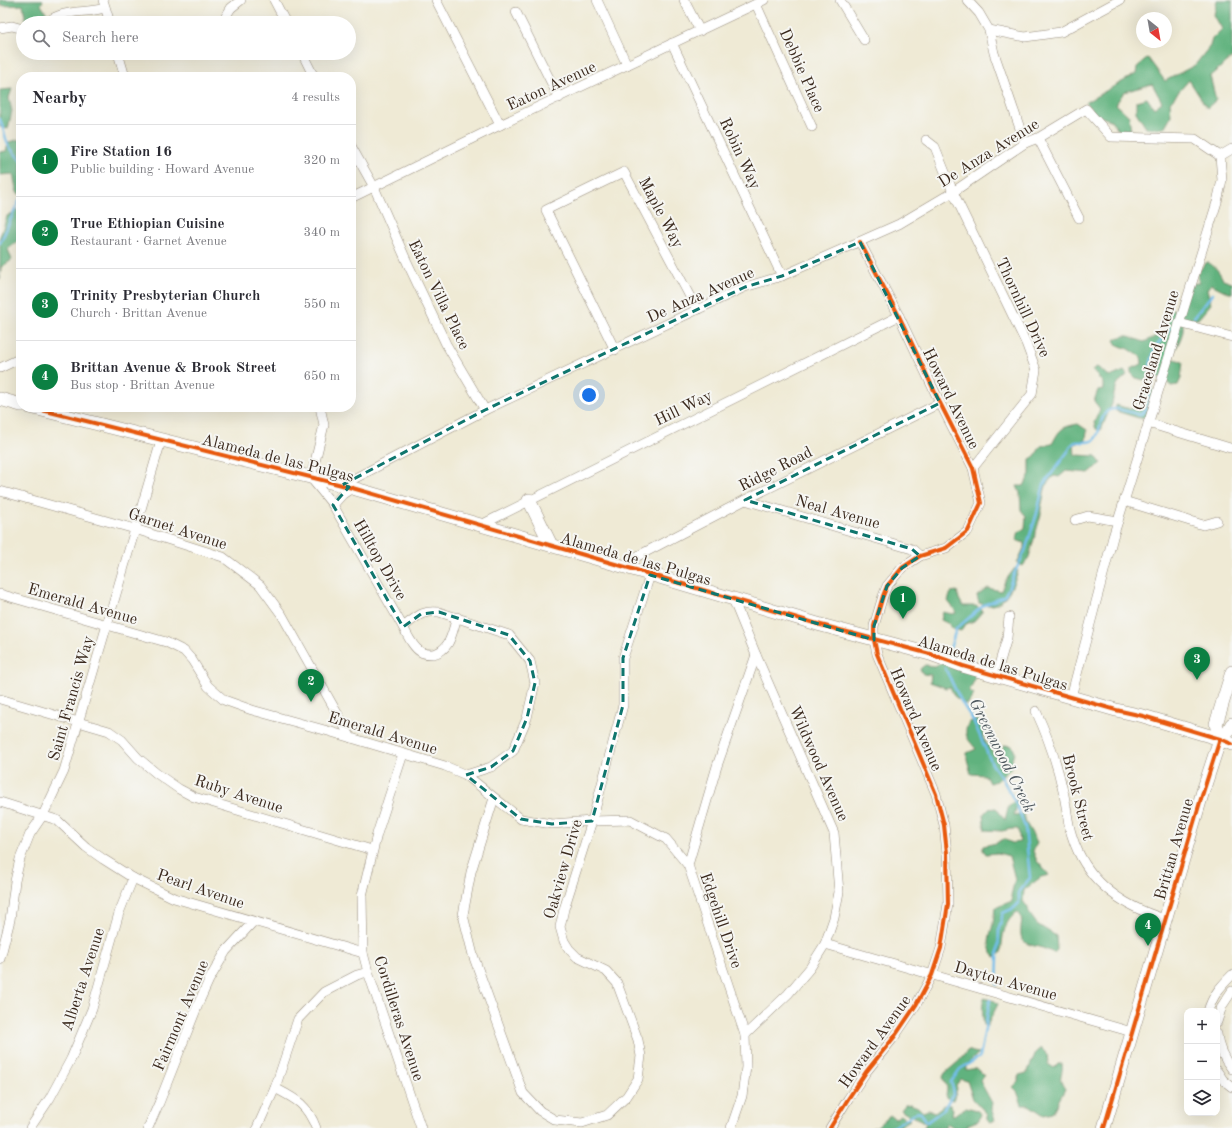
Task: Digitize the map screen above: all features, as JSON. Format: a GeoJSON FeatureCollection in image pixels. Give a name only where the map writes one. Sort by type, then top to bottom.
{"type":"FeatureCollection","features":[{"type":"Feature","properties":{"kind":"main road"},"geometry":{"type":"LineString","coordinates":[[0,399],[16,404]]}},
{"type":"Feature","properties":{"kind":"main road","name":"Alameda de las Pulgas"},"geometry":{"type":"LineString","coordinates":[[49,412],[347,487],[874,640],[930,654],[963,666],[1071,698],[1143,716],[1232,744]]}},
{"type":"Feature","properties":{"kind":"main road"},"geometry":{"type":"LineString","coordinates":[[529,500],[551,546]]}},
{"type":"Feature","properties":{"kind":"main road","name":"Brittan Avenue"},"geometry":{"type":"LineString","coordinates":[[1104,1128],[1220,739],[1216,724],[1232,672]]}},
{"type":"Feature","properties":{"kind":"main road","name":"Brittan Avenue"},"geometry":{"type":"LineString","coordinates":[[1220,739],[1227,733],[1232,724]]}},
{"type":"Feature","properties":{"kind":"street"},"geometry":{"type":"LineString","coordinates":[[226,16],[231,8],[241,0]]}},
{"type":"Feature","properties":{"kind":"street"},"geometry":{"type":"LineString","coordinates":[[274,0],[282,16]]}},
{"type":"Feature","properties":{"kind":"street"},"geometry":{"type":"LineString","coordinates":[[436,0],[500,125]]}},
{"type":"Feature","properties":{"kind":"street"},"geometry":{"type":"LineString","coordinates":[[596,0],[627,65]]}},
{"type":"Feature","properties":{"kind":"street"},"geometry":{"type":"LineString","coordinates":[[684,0],[700,31]]}},
{"type":"Feature","properties":{"kind":"street"},"geometry":{"type":"LineString","coordinates":[[840,0],[864,40]]}},
{"type":"Feature","properties":{"kind":"street"},"geometry":{"type":"LineString","coordinates":[[967,0],[979,13],[989,30],[994,53],[1025,143]]}},
{"type":"Feature","properties":{"kind":"street"},"geometry":{"type":"LineString","coordinates":[[989,30],[1025,37],[1061,32],[1120,0]]}},
{"type":"Feature","properties":{"kind":"street","name":"Eaton Avenue"},"geometry":{"type":"LineString","coordinates":[[356,196],[500,125],[760,2]]}},
{"type":"Feature","properties":{"kind":"street","name":"Debbie Place"},"geometry":{"type":"LineString","coordinates":[[760,2],[812,127]]}},
{"type":"Feature","properties":{"kind":"street"},"geometry":{"type":"LineString","coordinates":[[57,16],[81,11],[94,11],[104,4],[108,16]]}},
{"type":"Feature","properties":{"kind":"street"},"geometry":{"type":"LineString","coordinates":[[516,12],[559,98]]}},
{"type":"Feature","properties":{"kind":"street"},"geometry":{"type":"LineString","coordinates":[[0,28],[12,26],[16,27]]}},
{"type":"Feature","properties":{"kind":"street","name":"Robin Way"},"geometry":{"type":"LineString","coordinates":[[672,43],[782,276]]}},
{"type":"Feature","properties":{"kind":"street"},"geometry":{"type":"LineString","coordinates":[[120,60],[124,72]]}},
{"type":"Feature","properties":{"kind":"street"},"geometry":{"type":"LineString","coordinates":[[304,60],[309,72]]}},
{"type":"Feature","properties":{"kind":"street","name":"De Anza Avenue"},"geometry":{"type":"LineString","coordinates":[[347,487],[485,410],[615,350],[745,287],[782,276],[899,224],[953,192],[1025,143],[1038,138],[1086,109],[1111,137],[1195,139],[1220,156]]}},
{"type":"Feature","properties":{"kind":"street"},"geometry":{"type":"LineString","coordinates":[[1038,138],[1079,218]]}},
{"type":"Feature","properties":{"kind":"street","name":"Thornhill Drive"},"geometry":{"type":"LineString","coordinates":[[926,140],[934,147],[953,192],[1026,343],[1036,370],[1032,394],[973,468]]}},
{"type":"Feature","properties":{"kind":"street"},"geometry":{"type":"LineString","coordinates":[[1220,156],[1232,149]]}},
{"type":"Feature","properties":{"kind":"street","name":"Eaton Villa Place"},"geometry":{"type":"LineString","coordinates":[[356,155],[374,187],[407,262],[446,344],[485,410]]}},
{"type":"Feature","properties":{"kind":"street","name":"Graceland Avenue"},"geometry":{"type":"LineString","coordinates":[[1071,698],[1113,537],[1221,187],[1222,180],[1220,156]]}},
{"type":"Feature","properties":{"kind":"street","name":"Maple Way"},"geometry":{"type":"LineString","coordinates":[[615,350],[546,210],[624,172],[697,310]]}},
{"type":"Feature","properties":{"kind":"street","name":"Howard Avenue"},"geometry":{"type":"LineString","coordinates":[[830,1128],[859,1082],[895,1036],[916,1005],[932,975],[941,948],[948,904],[947,853],[944,825],[936,794],[877,654],[874,640],[874,626],[887,586],[902,568],[920,556],[946,548],[968,531],[981,503],[973,468],[940,403],[899,316],[860,242]]}},
{"type":"Feature","properties":{"kind":"street","name":"Hill Way"},"geometry":{"type":"LineString","coordinates":[[481,525],[899,316]]}},
{"type":"Feature","properties":{"kind":"street"},"geometry":{"type":"LineString","coordinates":[[1179,323],[1232,337]]}},
{"type":"Feature","properties":{"kind":"street"},"geometry":{"type":"LineString","coordinates":[[0,368],[16,360]]}},
{"type":"Feature","properties":{"kind":"street","name":"Ridge Road"},"geometry":{"type":"LineString","coordinates":[[629,568],[634,558],[745,500],[940,403]]}},
{"type":"Feature","properties":{"kind":"street"},"geometry":{"type":"LineString","coordinates":[[311,478],[324,425],[321,412]]}},
{"type":"Feature","properties":{"kind":"street"},"geometry":{"type":"LineString","coordinates":[[1148,423],[1230,448]]}},
{"type":"Feature","properties":{"kind":"street","name":"Saint Francis Way"},"geometry":{"type":"LineString","coordinates":[[0,959],[10,920],[14,880],[20,859],[30,834],[43,815],[64,771],[162,441]]}},
{"type":"Feature","properties":{"kind":"street","name":"Hilltop Drive"},"geometry":{"type":"LineString","coordinates":[[311,478],[332,505],[415,647],[421,653],[438,653],[445,648],[449,642],[457,617]]}},
{"type":"Feature","properties":{"kind":"street"},"geometry":{"type":"LineString","coordinates":[[332,505],[343,494],[347,487]]}},
{"type":"Feature","properties":{"kind":"street","name":"Garnet Avenue"},"geometry":{"type":"LineString","coordinates":[[0,491],[224,557],[260,585],[282,615],[351,738]]}},
{"type":"Feature","properties":{"kind":"street","name":"Neal Avenue"},"geometry":{"type":"LineString","coordinates":[[745,500],[912,549],[920,556]]}},
{"type":"Feature","properties":{"kind":"street"},"geometry":{"type":"LineString","coordinates":[[1124,501],[1203,525],[1217,521]]}},
{"type":"Feature","properties":{"kind":"street"},"geometry":{"type":"LineString","coordinates":[[1075,520],[1088,516],[1118,521]]}},
{"type":"Feature","properties":{"kind":"street","name":"Oakview Drive"},"geometry":{"type":"LineString","coordinates":[[494,798],[471,872],[463,915],[473,955],[523,1093],[540,1111],[555,1120],[582,1123],[607,1115],[627,1096],[638,1079],[641,1056],[638,1040],[617,983],[606,970],[577,957],[564,941],[560,927],[564,909],[592,821],[623,705],[623,658],[650,575]]}},
{"type":"Feature","properties":{"kind":"street","name":"Emerald Avenue"},"geometry":{"type":"LineString","coordinates":[[0,594],[166,642],[184,651],[192,660],[208,686],[224,700],[252,710],[445,766],[466,775],[521,819],[538,823],[552,824],[630,820],[666,839],[688,865]]}},
{"type":"Feature","properties":{"kind":"street","name":"Wildwood Avenue"},"geometry":{"type":"LineString","coordinates":[[733,599],[834,833],[839,892],[834,918],[825,944],[810,968],[788,994],[746,1035]]}},
{"type":"Feature","properties":{"kind":"street","name":"Hilltop Drive"},"geometry":{"type":"LineString","coordinates":[[403,627],[421,614],[429,611],[439,612],[509,635],[530,661],[535,683],[527,718],[513,750],[491,767],[466,775]]}},
{"type":"Feature","properties":{"kind":"street"},"geometry":{"type":"LineString","coordinates":[[996,675],[1007,638],[1009,617]]}},
{"type":"Feature","properties":{"kind":"street","name":"Edgehill Drive"},"geometry":{"type":"LineString","coordinates":[[731,1128],[742,1096],[746,1067],[746,1035],[688,865],[717,766],[756,655]]}},
{"type":"Feature","properties":{"kind":"street","name":"Ruby Avenue"},"geometry":{"type":"LineString","coordinates":[[0,698],[109,731],[122,740],[138,758],[156,773],[179,789],[194,797],[372,850]]}},
{"type":"Feature","properties":{"kind":"street","name":"Brook Street"},"geometry":{"type":"LineString","coordinates":[[1036,711],[1049,739],[1063,790],[1072,835],[1077,851],[1088,868],[1111,893],[1130,906],[1166,919]]}},
{"type":"Feature","properties":{"kind":"street","name":"Cordilleras Avenue"},"geometry":{"type":"LineString","coordinates":[[404,754],[372,850],[362,896],[363,953],[368,972],[421,1128]]}},
{"type":"Feature","properties":{"kind":"street","name":"Pearl Avenue"},"geometry":{"type":"LineString","coordinates":[[0,802],[57,820],[86,847],[133,878],[174,898],[363,953]]}},
{"type":"Feature","properties":{"kind":"street","name":"Alberta Avenue"},"geometry":{"type":"LineString","coordinates":[[30,1128],[50,1098],[71,1059],[92,1009],[118,914],[133,878]]}},
{"type":"Feature","properties":{"kind":"street","name":"Fairmont Avenue"},"geometry":{"type":"LineString","coordinates":[[148,1128],[209,980],[226,951],[253,922]]}},
{"type":"Feature","properties":{"kind":"street","name":"Dayton Avenue"},"geometry":{"type":"LineString","coordinates":[[825,944],[1132,1032]]}},
{"type":"Feature","properties":{"kind":"street"},"geometry":{"type":"LineString","coordinates":[[257,1128],[275,1088],[298,1019],[324,992],[356,976],[368,972]]}},
{"type":"Feature","properties":{"kind":"street"},"geometry":{"type":"LineString","coordinates":[[1209,1008],[1212,999],[1220,987],[1232,975]]}},
{"type":"Feature","properties":{"kind":"street"},"geometry":{"type":"LineString","coordinates":[[1220,1012],[1222,1006],[1232,991]]}},
{"type":"Feature","properties":{"kind":"street"},"geometry":{"type":"LineString","coordinates":[[1218,1044],[1226,1061],[1232,1069]]}},
{"type":"Feature","properties":{"kind":"street"},"geometry":{"type":"LineString","coordinates":[[1220,1076],[1232,1087]]}},
{"type":"Feature","properties":{"kind":"street"},"geometry":{"type":"LineString","coordinates":[[275,1088],[296,1098],[311,1114],[316,1128]]}},
{"type":"Feature","properties":{"kind":"highlighted area"},"geometry":{"type":"Polygon","coordinates":[[[860,242],[940,403],[745,500],[912,549],[920,556],[902,568],[887,586],[874,626],[874,640],[650,575],[623,658],[623,705],[592,821],[552,824],[521,819],[466,775],[491,767],[513,751],[527,718],[535,683],[530,661],[509,635],[439,612],[421,614],[403,627],[333,505],[349,487],[342,485],[485,410],[745,287],[782,276],[860,242]]]}},
{"type":"Feature","properties":{"kind":"green space"},"geometry":{"type":"Polygon","coordinates":[[[0,0],[43,0],[41,5],[48,15],[25,16],[23,5],[0,6],[0,0]]]}},
{"type":"Feature","properties":{"kind":"green space"},"geometry":{"type":"Polygon","coordinates":[[[1217,0],[1232,0],[1232,58],[1210,76],[1216,100],[1207,108],[1189,80],[1170,102],[1171,116],[1164,128],[1146,128],[1136,112],[1136,101],[1147,98],[1154,108],[1162,102],[1152,84],[1124,92],[1116,104],[1129,116],[1131,131],[1118,130],[1111,120],[1097,116],[1086,102],[1136,74],[1137,67],[1148,58],[1165,81],[1195,65],[1210,46],[1212,39],[1222,29],[1214,15],[1217,0]]]}},
{"type":"Feature","properties":{"kind":"green space"},"geometry":{"type":"Polygon","coordinates":[[[12,89],[9,98],[12,111],[8,129],[0,127],[0,90],[12,89]]]}},
{"type":"Feature","properties":{"kind":"green space"},"geometry":{"type":"Polygon","coordinates":[[[16,140],[16,188],[13,174],[0,175],[0,152],[6,151],[9,142],[16,140]]]}},
{"type":"Feature","properties":{"kind":"green space"},"geometry":{"type":"Polygon","coordinates":[[[16,211],[16,243],[8,249],[12,260],[1,267],[0,279],[0,237],[7,216],[16,211]]]}},
{"type":"Feature","properties":{"kind":"green space"},"geometry":{"type":"Polygon","coordinates":[[[1207,262],[1217,270],[1223,280],[1232,283],[1232,293],[1211,284],[1207,289],[1211,304],[1198,319],[1183,320],[1182,335],[1170,357],[1183,362],[1181,378],[1178,385],[1171,386],[1159,377],[1151,377],[1144,380],[1136,378],[1131,373],[1131,369],[1142,364],[1141,357],[1129,349],[1117,345],[1114,340],[1126,336],[1144,342],[1165,332],[1169,326],[1166,319],[1166,312],[1171,309],[1176,311],[1178,299],[1185,284],[1199,283],[1197,273],[1207,262]]]}},
{"type":"Feature","properties":{"kind":"green space"},"geometry":{"type":"Polygon","coordinates":[[[1097,367],[1110,377],[1124,371],[1127,375],[1118,383],[1112,404],[1101,430],[1096,429],[1094,423],[1100,409],[1094,401],[1098,390],[1103,389],[1103,383],[1092,370],[1097,367]]]}},
{"type":"Feature","properties":{"kind":"green space"},"geometry":{"type":"Polygon","coordinates":[[[1148,387],[1155,391],[1148,417],[1139,418],[1116,411],[1116,405],[1126,408],[1135,408],[1144,389],[1148,387]]]}},
{"type":"Feature","properties":{"kind":"green space"},"geometry":{"type":"Polygon","coordinates":[[[1078,424],[1087,430],[1086,440],[1074,444],[1075,455],[1096,456],[1101,463],[1089,473],[1066,471],[1059,477],[1054,476],[1049,481],[1045,489],[1041,514],[1029,557],[1023,566],[1017,563],[1024,548],[1024,543],[1016,540],[1019,532],[1025,528],[1026,516],[1021,510],[1020,493],[1017,486],[1024,486],[1030,474],[1030,459],[1035,456],[1041,446],[1052,444],[1057,435],[1064,428],[1078,424]]]}},
{"type":"Feature","properties":{"kind":"green space"},"geometry":{"type":"Polygon","coordinates":[[[1015,568],[1018,571],[1011,588],[1004,598],[994,605],[979,603],[977,596],[988,588],[1001,591],[1005,581],[1015,568]]]}},
{"type":"Feature","properties":{"kind":"green space"},"geometry":{"type":"Polygon","coordinates":[[[957,591],[963,606],[976,606],[983,611],[974,621],[966,624],[961,631],[953,629],[949,624],[941,620],[943,612],[952,614],[956,613],[948,601],[951,592],[957,591]]]}},
{"type":"Feature","properties":{"kind":"green space"},"geometry":{"type":"Polygon","coordinates":[[[940,663],[973,672],[976,677],[969,691],[974,694],[967,705],[954,696],[950,687],[946,688],[930,682],[931,675],[923,674],[920,669],[925,665],[935,666],[940,663]]]}},
{"type":"Feature","properties":{"kind":"green space"},"geometry":{"type":"Polygon","coordinates":[[[978,720],[983,729],[983,738],[995,756],[1001,756],[1004,745],[1012,746],[1015,752],[1012,759],[1014,765],[997,781],[989,783],[985,775],[971,774],[967,759],[967,753],[976,749],[967,737],[967,726],[969,722],[978,720]]]}},
{"type":"Feature","properties":{"kind":"green space"},"geometry":{"type":"Polygon","coordinates":[[[1019,799],[1014,815],[1024,814],[1026,823],[1037,842],[1033,851],[1037,861],[1049,875],[1041,877],[1024,890],[1023,901],[1037,924],[1056,936],[1057,950],[1054,953],[1024,941],[1021,935],[1022,919],[1017,912],[1012,916],[1006,925],[1001,953],[995,957],[990,949],[989,941],[995,908],[1012,901],[1011,896],[1015,879],[1009,856],[998,853],[986,854],[983,850],[983,846],[996,843],[1004,839],[1012,843],[1020,842],[1018,829],[1002,831],[985,830],[983,815],[988,809],[996,808],[1005,820],[1009,807],[1012,803],[1019,799]]]}},
{"type":"Feature","properties":{"kind":"green space"},"geometry":{"type":"Polygon","coordinates":[[[984,998],[995,1001],[998,1004],[987,1026],[984,1026],[984,998]]]}},
{"type":"Feature","properties":{"kind":"green space"},"geometry":{"type":"Polygon","coordinates":[[[1041,1048],[1047,1054],[1048,1064],[1054,1068],[1058,1064],[1062,1064],[1061,1081],[1065,1089],[1052,1113],[1044,1115],[1029,1105],[1022,1105],[1017,1091],[1013,1087],[1018,1082],[1019,1075],[1027,1073],[1036,1052],[1041,1048]]]}},
{"type":"Feature","properties":{"kind":"green space"},"geometry":{"type":"Polygon","coordinates":[[[968,1050],[979,1053],[968,1063],[965,1070],[977,1069],[984,1075],[980,1081],[992,1103],[991,1108],[995,1120],[991,1122],[987,1119],[987,1114],[973,1099],[967,1081],[961,1079],[956,1085],[957,1089],[953,1100],[948,1099],[946,1095],[947,1088],[943,1077],[945,1073],[959,1061],[968,1050]]]}},
{"type":"Feature","properties":{"kind":"green space"},"geometry":{"type":"Polygon","coordinates":[[[910,1104],[918,1107],[923,1112],[928,1110],[935,1112],[944,1105],[950,1105],[953,1109],[952,1115],[966,1107],[977,1110],[981,1115],[977,1121],[967,1125],[969,1128],[954,1128],[947,1123],[945,1126],[946,1128],[923,1128],[926,1124],[901,1110],[905,1105],[910,1104]]]}},
{"type":"Feature","properties":{"kind":"green space"},"geometry":{"type":"Polygon","coordinates":[[[890,1115],[895,1119],[900,1115],[910,1120],[897,1128],[872,1128],[876,1127],[890,1115]]]}},
{"type":"Feature","properties":{"kind":"waterway"},"geometry":{"type":"LineString","coordinates":[[0,119],[8,145],[16,155]]}},
{"type":"Feature","properties":{"kind":"waterway"},"geometry":{"type":"LineString","coordinates":[[0,243],[16,207]]}},
{"type":"Feature","properties":{"kind":"waterway","name":"Greenwood Creek"},"geometry":{"type":"LineString","coordinates":[[1194,317],[1213,294]]}},
{"type":"Feature","properties":{"kind":"waterway","name":"Greenwood Creek"},"geometry":{"type":"LineString","coordinates":[[949,652],[956,629],[984,605],[1004,596],[1025,551],[1044,484],[1071,446],[1076,442],[1092,441],[1098,434],[1102,419],[1108,411],[1119,409],[1140,415],[1146,410],[1152,381],[1150,367],[1155,347],[1170,329]]}},
{"type":"Feature","properties":{"kind":"waterway","name":"Greenwood Creek"},"geometry":{"type":"LineString","coordinates":[[945,668],[962,703],[973,720],[992,764],[1002,778],[1017,806],[1025,827],[1030,878],[1019,891],[1019,903],[1014,908],[1003,913],[999,928],[997,985]]}},
{"type":"Feature","properties":{"kind":"waterway","name":"Greenwood Creek"},"geometry":{"type":"LineString","coordinates":[[891,1128],[917,1112],[921,1113],[927,1122],[943,1110],[954,1092],[951,1082],[960,1069],[980,1057],[990,1000]]}},
{"type":"Feature","properties":{"kind":"cycle path"},"geometry":{"type":"LineString","coordinates":[[830,1128],[866,1072],[895,1036],[916,1005],[932,975],[941,948],[948,904],[947,853],[944,825],[936,794],[877,654],[874,640],[874,626],[887,586],[902,568],[920,556],[946,548],[968,531],[981,503],[973,468],[940,403],[899,316],[860,242]]}},
{"type":"Feature","properties":{"kind":"cycle path"},"geometry":{"type":"LineString","coordinates":[[50,412],[342,485],[821,625],[930,654],[963,666],[1116,710],[1143,716],[1232,744]]}},
{"type":"Feature","properties":{"kind":"cycle path"},"geometry":{"type":"LineString","coordinates":[[1104,1128],[1220,739]]}},
{"type":"Feature","properties":{"kind":"place","name":"Fire Station 16"},"geometry":{"type":"Point","coordinates":[903,619]}},
{"type":"Feature","properties":{"kind":"place","name":"Trinity Presbyterian Church"},"geometry":{"type":"Point","coordinates":[1197,680]}},
{"type":"Feature","properties":{"kind":"place","name":"True Ethiopian Cuisine"},"geometry":{"type":"Point","coordinates":[311,702]}},
{"type":"Feature","properties":{"kind":"place","name":"Brittan Avenue & Brook Street"},"geometry":{"type":"Point","coordinates":[1148,946]}}]}
